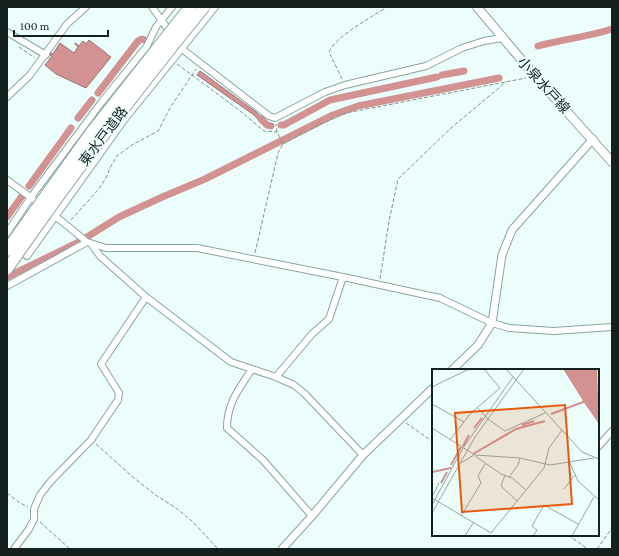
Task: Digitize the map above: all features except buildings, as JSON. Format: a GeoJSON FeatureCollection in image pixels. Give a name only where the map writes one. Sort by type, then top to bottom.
{"type":"FeatureCollection","features":[{"type":"Feature","properties":{"kind":"highway","name":"東水戸道路"},"geometry":{"type":"LineString","coordinates":[[7,250],[90,134],[190,7]]}},
{"type":"Feature","properties":{"kind":"highway","name":"東水戸道路"},"geometry":{"type":"LineString","coordinates":[[7,269],[59,194],[99,140],[162,58],[204,7]]}},
{"type":"Feature","properties":{"kind":"main road","name":"小泉水戸線"},"geometry":{"type":"LineString","coordinates":[[477,7],[534,76],[593,139],[612,162]]}},
{"type":"Feature","properties":{"kind":"street"},"geometry":{"type":"LineString","coordinates":[[7,98],[41,62],[67,24],[86,7]]}},
{"type":"Feature","properties":{"kind":"street"},"geometry":{"type":"LineString","coordinates":[[152,7],[182,49],[269,116],[275,118],[325,92],[345,85],[426,66],[462,48],[484,41],[502,38]]}},
{"type":"Feature","properties":{"kind":"street"},"geometry":{"type":"LineString","coordinates":[[7,233],[31,197],[101,103],[147,46],[156,27],[172,7]]}},
{"type":"Feature","properties":{"kind":"street"},"geometry":{"type":"LineString","coordinates":[[7,242],[28,256],[124,120],[215,7]]}},
{"type":"Feature","properties":{"kind":"street"},"geometry":{"type":"LineString","coordinates":[[7,32],[46,55]]}},
{"type":"Feature","properties":{"kind":"street"},"geometry":{"type":"LineString","coordinates":[[453,369],[478,345],[492,323],[502,255],[512,230],[593,139]]}},
{"type":"Feature","properties":{"kind":"street"},"geometry":{"type":"LineString","coordinates":[[7,180],[66,224],[146,297],[231,362],[276,377],[294,385],[304,393],[363,455]]}},
{"type":"Feature","properties":{"kind":"street"},"geometry":{"type":"LineString","coordinates":[[7,286],[88,243],[106,248],[197,248],[379,284],[440,298],[492,323],[509,328],[554,331],[612,327]]}},
{"type":"Feature","properties":{"kind":"street"},"geometry":{"type":"LineString","coordinates":[[276,377],[312,334],[329,318],[343,277]]}},
{"type":"Feature","properties":{"kind":"street"},"geometry":{"type":"LineString","coordinates":[[14,549],[29,529],[34,519],[34,509],[40,495],[51,481],[91,440],[118,400],[119,393],[100,364],[146,297]]}},
{"type":"Feature","properties":{"kind":"street"},"geometry":{"type":"LineString","coordinates":[[252,369],[231,404],[228,412],[227,428],[263,460],[312,516]]}},
{"type":"Feature","properties":{"kind":"street"},"geometry":{"type":"LineString","coordinates":[[282,549],[363,455],[432,389]]}},
{"type":"Feature","properties":{"kind":"street"},"geometry":{"type":"LineString","coordinates":[[599,446],[612,431]]}},
{"type":"Feature","properties":{"kind":"path"},"geometry":{"type":"LineString","coordinates":[[345,85],[329,52],[331,48],[345,35],[387,7]]}},
{"type":"Feature","properties":{"kind":"path"},"geometry":{"type":"LineString","coordinates":[[19,47],[41,62]]}},
{"type":"Feature","properties":{"kind":"path"},"geometry":{"type":"LineString","coordinates":[[173,60],[264,131],[277,132]]}},
{"type":"Feature","properties":{"kind":"path"},"geometry":{"type":"LineString","coordinates":[[66,224],[98,190],[117,156],[132,145],[158,131],[170,108],[200,63]]}},
{"type":"Feature","properties":{"kind":"path"},"geometry":{"type":"LineString","coordinates":[[254,259],[278,154],[283,144],[320,124],[346,113],[534,76]]}},
{"type":"Feature","properties":{"kind":"path"},"geometry":{"type":"LineString","coordinates":[[379,284],[389,221],[398,179],[451,128],[507,82]]}},
{"type":"Feature","properties":{"kind":"path"},"geometry":{"type":"LineString","coordinates":[[275,118],[277,132],[283,144]]}},
{"type":"Feature","properties":{"kind":"path"},"geometry":{"type":"LineString","coordinates":[[400,419],[432,441]]}},
{"type":"Feature","properties":{"kind":"path"},"geometry":{"type":"LineString","coordinates":[[91,440],[134,478],[187,518],[218,549]]}},
{"type":"Feature","properties":{"kind":"path"},"geometry":{"type":"LineString","coordinates":[[7,493],[20,503],[34,509]]}},
{"type":"Feature","properties":{"kind":"path"},"geometry":{"type":"LineString","coordinates":[[34,519],[41,522],[70,549]]}},
{"type":"Feature","properties":{"kind":"path"},"geometry":{"type":"LineString","coordinates":[[597,549],[612,528]]}},
{"type":"Feature","properties":{"kind":"path"},"geometry":{"type":"LineString","coordinates":[[569,536],[588,549]]}},
{"type":"Feature","properties":{"kind":"shaded area"},"geometry":{"type":"Polygon","coordinates":[[[89,40],[111,57],[86,88],[56,74],[45,65],[52,56],[50,55],[51,53],[53,54],[60,43],[74,53],[78,47],[75,43],[79,46],[83,41],[86,44],[89,40]]]}},
{"type":"Feature","properties":{"kind":"shaded area"},"geometry":{"type":"Polygon","coordinates":[[[200,71],[256,112],[268,124],[265,127],[254,115],[197,75],[200,71]]]}},
{"type":"Feature","properties":{"kind":"waterway"},"geometry":{"type":"LineString","coordinates":[[538,46],[612,29]]}},
{"type":"Feature","properties":{"kind":"waterway"},"geometry":{"type":"LineString","coordinates":[[98,93],[138,41],[142,39],[145,40]]}},
{"type":"Feature","properties":{"kind":"waterway"},"geometry":{"type":"LineString","coordinates":[[442,75],[464,71]]}},
{"type":"Feature","properties":{"kind":"waterway"},"geometry":{"type":"LineString","coordinates":[[281,125],[284,125],[330,100],[437,77]]}},
{"type":"Feature","properties":{"kind":"waterway"},"geometry":{"type":"LineString","coordinates":[[7,277],[79,242],[119,217],[205,179],[333,115],[358,106],[499,78]]}},
{"type":"Feature","properties":{"kind":"waterway"},"geometry":{"type":"LineString","coordinates":[[78,118],[92,100]]}},
{"type":"Feature","properties":{"kind":"waterway"},"geometry":{"type":"LineString","coordinates":[[261,119],[267,125],[271,126]]}},
{"type":"Feature","properties":{"kind":"waterway"},"geometry":{"type":"LineString","coordinates":[[29,186],[71,128]]}},
{"type":"Feature","properties":{"kind":"waterway"},"geometry":{"type":"LineString","coordinates":[[7,217],[22,196]]}}]}
